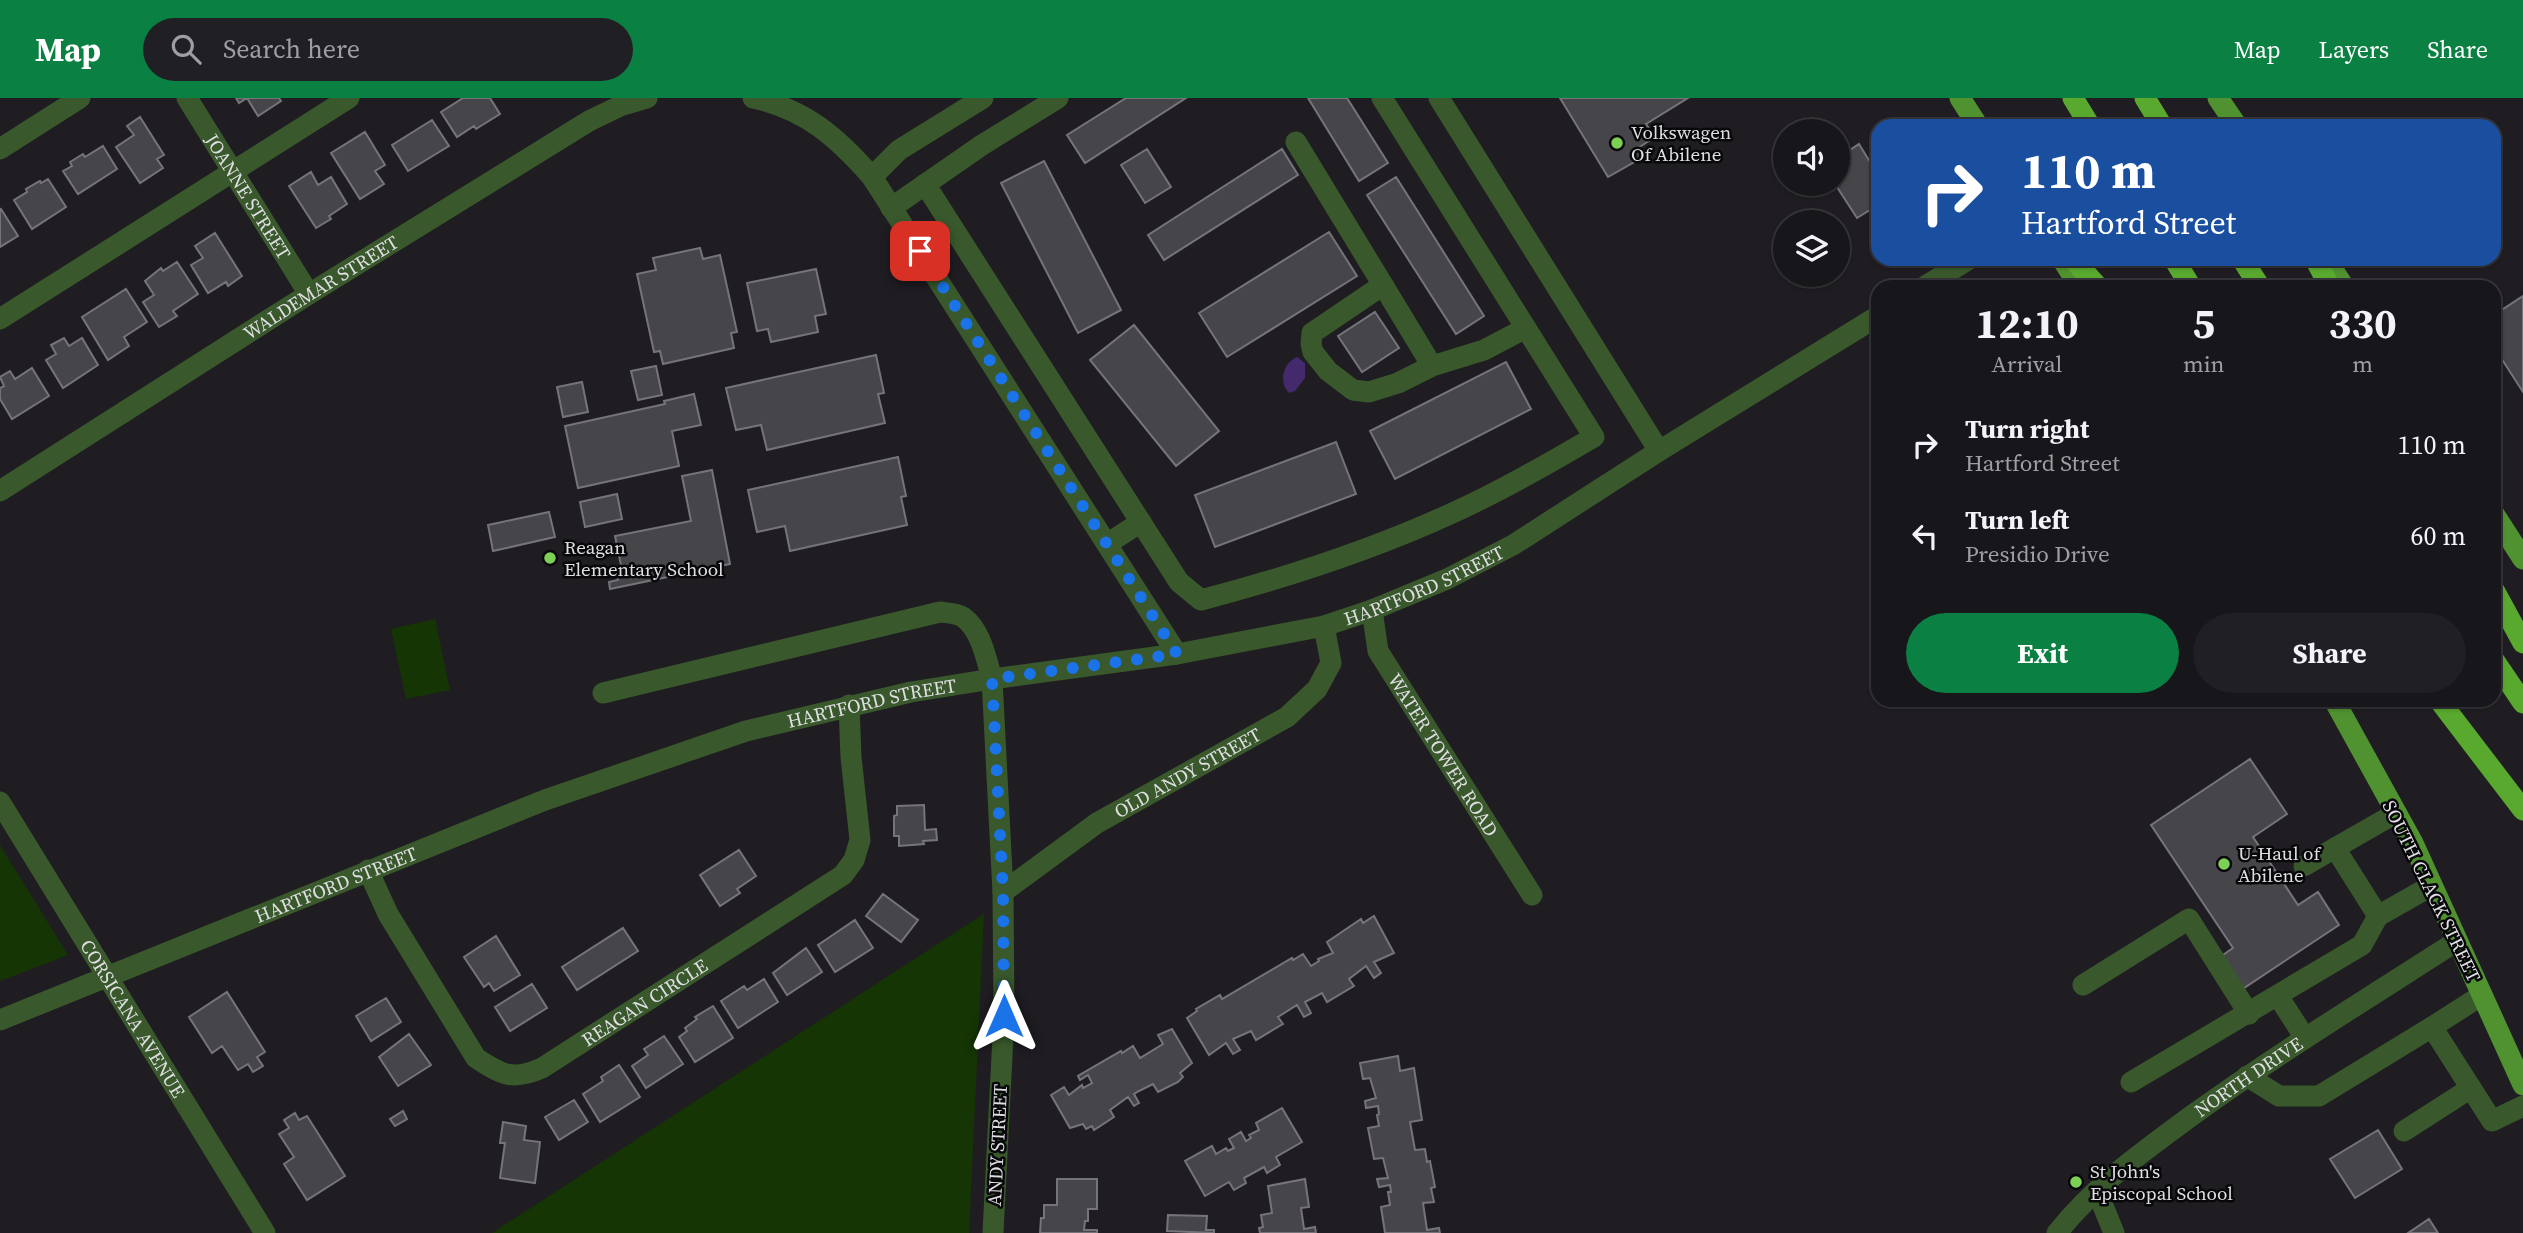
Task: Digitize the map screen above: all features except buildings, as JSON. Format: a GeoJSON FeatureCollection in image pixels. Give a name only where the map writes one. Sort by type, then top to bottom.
{"type":"FeatureCollection","features":[{"type":"Feature","properties":{"kind":"highway"},"geometry":{"type":"LineString","coordinates":[[2073,98],[2086,119]]}},
{"type":"Feature","properties":{"kind":"highway"},"geometry":{"type":"LineString","coordinates":[[2145,98],[2158,119]]}},
{"type":"Feature","properties":{"kind":"highway"},"geometry":{"type":"LineString","coordinates":[[2079,266],[2092,280]]}},
{"type":"Feature","properties":{"kind":"highway"},"geometry":{"type":"LineString","coordinates":[[2501,603],[2523,643]]}},
{"type":"Feature","properties":{"kind":"highway"},"geometry":{"type":"LineString","coordinates":[[2501,670],[2523,703]]}},
{"type":"Feature","properties":{"kind":"highway"},"geometry":{"type":"LineString","coordinates":[[2445,707],[2523,810]]}},
{"type":"Feature","properties":{"kind":"highway"},"geometry":{"type":"LineString","coordinates":[[2456,707],[2523,810]]}},
{"type":"Feature","properties":{"kind":"main road"},"geometry":{"type":"LineString","coordinates":[[1960,98],[1974,119]]}},
{"type":"Feature","properties":{"kind":"main road"},"geometry":{"type":"LineString","coordinates":[[2219,98],[2232,119]]}},
{"type":"Feature","properties":{"kind":"main road"},"geometry":{"type":"LineString","coordinates":[[2501,525],[2523,559]]}},
{"type":"Feature","properties":{"kind":"main road","name":"SOUTH CLACK STREET"},"geometry":{"type":"LineString","coordinates":[[2338,707],[2413,843],[2523,1085]]}},
{"type":"Feature","properties":{"kind":"street"},"geometry":{"type":"LineString","coordinates":[[0,149],[80,98]]}},
{"type":"Feature","properties":{"kind":"street","name":"JOANNE STREET"},"geometry":{"type":"LineString","coordinates":[[187,98],[309,294]]}},
{"type":"Feature","properties":{"kind":"street"},"geometry":{"type":"LineString","coordinates":[[0,319],[349,98]]}},
{"type":"Feature","properties":{"kind":"street","name":"WALDEMAR STREET"},"geometry":{"type":"LineString","coordinates":[[0,491],[309,294],[589,121],[620,106],[648,98]]}},
{"type":"Feature","properties":{"kind":"street"},"geometry":{"type":"LineString","coordinates":[[753,98],[799,114],[823,127],[872,177],[1177,654]]}},
{"type":"Feature","properties":{"kind":"street"},"geometry":{"type":"LineString","coordinates":[[872,177],[899,150],[984,98]]}},
{"type":"Feature","properties":{"kind":"street"},"geometry":{"type":"LineString","coordinates":[[891,208],[1058,98]]}},
{"type":"Feature","properties":{"kind":"street"},"geometry":{"type":"LineString","coordinates":[[925,184],[1179,582],[1201,600],[1259,585],[1344,557],[1447,515],[1525,477],[1594,437],[1382,98]]}},
{"type":"Feature","properties":{"kind":"street"},"geometry":{"type":"LineString","coordinates":[[1439,98],[1659,451]]}},
{"type":"Feature","properties":{"kind":"street"},"geometry":{"type":"LineString","coordinates":[[1296,142],[1432,366]]}},
{"type":"Feature","properties":{"kind":"street"},"geometry":{"type":"LineString","coordinates":[[1935,280],[1958,266]]}},
{"type":"Feature","properties":{"kind":"street"},"geometry":{"type":"LineString","coordinates":[[1383,285],[1315,329],[1311,338],[1313,352],[1338,380],[1353,390],[1361,392],[1386,388],[1432,366],[1484,350],[1526,328]]}},
{"type":"Feature","properties":{"kind":"street","name":"HARTFORD STREET"},"geometry":{"type":"LineString","coordinates":[[0,1020],[545,800],[746,731],[849,705],[992,679],[1177,654],[1324,626],[1372,610],[1447,579],[1513,545],[1871,320]]}},
{"type":"Feature","properties":{"kind":"street"},"geometry":{"type":"LineString","coordinates":[[1107,544],[1141,522]]}},
{"type":"Feature","properties":{"kind":"street","name":"WATER TOWER ROAD"},"geometry":{"type":"LineString","coordinates":[[1372,610],[1378,650],[1532,895]]}},
{"type":"Feature","properties":{"kind":"street","name":"ANDY STREET"},"geometry":{"type":"LineString","coordinates":[[603,693],[940,612],[961,615],[971,626],[982,645],[992,679],[1003,892],[1004,1016],[993,1233]]}},
{"type":"Feature","properties":{"kind":"street","name":"OLD ANDY STREET"},"geometry":{"type":"LineString","coordinates":[[1003,892],[1097,823],[1287,717],[1317,690],[1331,663],[1324,626]]}},
{"type":"Feature","properties":{"kind":"street","name":"REAGAN CIRCLE"},"geometry":{"type":"LineString","coordinates":[[368,870],[388,914],[476,1058],[496,1071],[522,1077],[542,1068],[843,875],[854,860],[860,840],[849,705]]}},
{"type":"Feature","properties":{"kind":"street","name":"CORSICANA AVENUE"},"geometry":{"type":"LineString","coordinates":[[0,802],[265,1233]]}},
{"type":"Feature","properties":{"kind":"street"},"geometry":{"type":"LineString","coordinates":[[2304,866],[2396,813]]}},
{"type":"Feature","properties":{"kind":"street"},"geometry":{"type":"LineString","coordinates":[[2335,848],[2378,916]]}},
{"type":"Feature","properties":{"kind":"street"},"geometry":{"type":"LineString","coordinates":[[2131,1082],[2362,945],[2378,916],[2431,886]]}},
{"type":"Feature","properties":{"kind":"street"},"geometry":{"type":"LineString","coordinates":[[2083,985],[2189,919],[2249,1014]]}},
{"type":"Feature","properties":{"kind":"street","name":"NORTH DRIVE"},"geometry":{"type":"LineString","coordinates":[[2057,1233],[2125,1164],[2247,1076],[2457,941]]}},
{"type":"Feature","properties":{"kind":"street"},"geometry":{"type":"LineString","coordinates":[[2247,1076],[2278,1096],[2319,1096],[2482,995]]}},
{"type":"Feature","properties":{"kind":"street"},"geometry":{"type":"LineString","coordinates":[[2278,996],[2305,1038]]}},
{"type":"Feature","properties":{"kind":"street"},"geometry":{"type":"LineString","coordinates":[[2432,1027],[2492,1121],[2523,1106]]}},
{"type":"Feature","properties":{"kind":"street"},"geometry":{"type":"LineString","coordinates":[[2404,1131],[2470,1088]]}},
{"type":"Feature","properties":{"kind":"street"},"geometry":{"type":"LineString","coordinates":[[2097,1191],[2114,1233]]}},
{"type":"Feature","properties":{"kind":"green space"},"geometry":{"type":"Polygon","coordinates":[[[435,619],[450,690],[406,699],[391,629],[435,619]]]}},
{"type":"Feature","properties":{"kind":"green space"},"geometry":{"type":"Polygon","coordinates":[[[0,845],[68,955],[0,981],[0,845]]]}},
{"type":"Feature","properties":{"kind":"green space"},"geometry":{"type":"Polygon","coordinates":[[[984,914],[969,1233],[492,1233],[984,914]]]}},
{"type":"Feature","properties":{"kind":"shaded area"},"geometry":{"type":"Polygon","coordinates":[[[1297,357],[1305,363],[1305,378],[1295,391],[1289,393],[1283,378],[1285,368],[1297,357]]]}},
{"type":"Feature","properties":{"kind":"place","name":"Volkswagen Of Abilene"},"geometry":{"type":"Point","coordinates":[1617,143]}},
{"type":"Feature","properties":{"kind":"place","name":"Reagan Elementary School"},"geometry":{"type":"Point","coordinates":[550,558]}},
{"type":"Feature","properties":{"kind":"place","name":"U-Haul of Abilene"},"geometry":{"type":"Point","coordinates":[2224,864]}},
{"type":"Feature","properties":{"kind":"place","name":"St John's Episcopal School"},"geometry":{"type":"Point","coordinates":[2076,1182]}},
{"type":"Feature","properties":{"kind":"route"},"geometry":{"type":"LineString","coordinates":[[920,251],[1177,654],[992,679],[1003,892],[1004,1016]]}}]}
